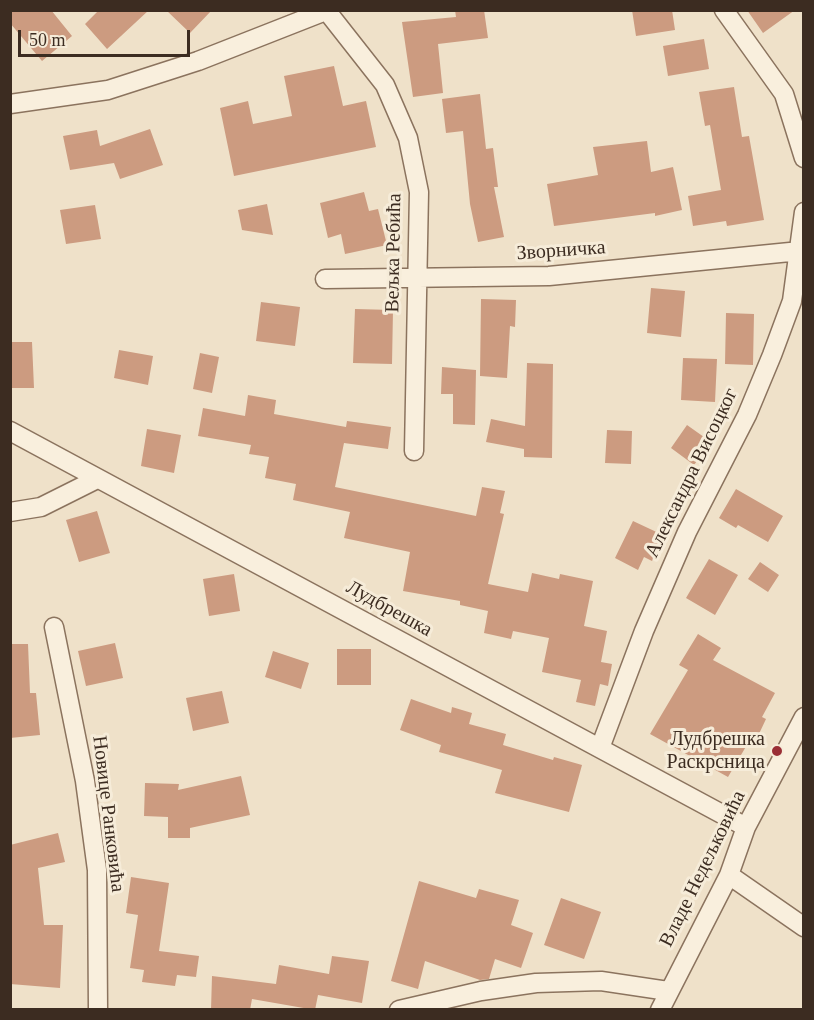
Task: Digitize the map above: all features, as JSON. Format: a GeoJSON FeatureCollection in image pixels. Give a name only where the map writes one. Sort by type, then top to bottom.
{"type":"FeatureCollection","features":[{"type":"Feature","properties":{"kind":"street"},"geometry":{"type":"LineString","coordinates":[[724,10],[784,94],[804,158]]}},
{"type":"Feature","properties":{"kind":"street"},"geometry":{"type":"LineString","coordinates":[[10,104],[108,90],[198,61],[327,11]]}},
{"type":"Feature","properties":{"kind":"street","name":"Вељка Ребића"},"geometry":{"type":"LineString","coordinates":[[327,11],[385,85],[408,138],[419,192],[414,451]]}},
{"type":"Feature","properties":{"kind":"street","name":"Александра Висоцког"},"geometry":{"type":"LineString","coordinates":[[600,748],[644,631],[677,554],[747,415],[772,355],[792,301],[804,212]]}},
{"type":"Feature","properties":{"kind":"street","name":"Зворничка"},"geometry":{"type":"LineString","coordinates":[[325,279],[549,276],[800,251]]}},
{"type":"Feature","properties":{"kind":"street","name":"Лудбрешка"},"geometry":{"type":"LineString","coordinates":[[10,431],[97,479],[226,545],[746,827]]}},
{"type":"Feature","properties":{"kind":"street"},"geometry":{"type":"LineString","coordinates":[[10,512],[41,507],[97,479]]}},
{"type":"Feature","properties":{"kind":"street","name":"Новице Ранковића"},"geometry":{"type":"LineString","coordinates":[[54,627],[85,781],[97,870],[98,1010]]}},
{"type":"Feature","properties":{"kind":"street","name":"Владе Недељковића"},"geometry":{"type":"LineString","coordinates":[[660,1010],[729,875],[746,827],[804,717]]}},
{"type":"Feature","properties":{"kind":"street"},"geometry":{"type":"LineString","coordinates":[[729,875],[804,927]]}},
{"type":"Feature","properties":{"kind":"street"},"geometry":{"type":"LineString","coordinates":[[399,1010],[481,991],[536,983],[601,981],[668,991]]}},
{"type":"Feature","properties":{"kind":"building"},"geometry":{"type":"Polygon","coordinates":[[[10,10],[51,10],[72,36],[42,61],[10,23],[10,10]]]}},
{"type":"Feature","properties":{"kind":"building"},"geometry":{"type":"Polygon","coordinates":[[[99,10],[149,10],[107,49],[85,24],[99,10]]]}},
{"type":"Feature","properties":{"kind":"building"},"geometry":{"type":"Polygon","coordinates":[[[166,10],[212,10],[190,33],[166,10]]]}},
{"type":"Feature","properties":{"kind":"building"},"geometry":{"type":"Polygon","coordinates":[[[455,10],[484,10],[488,38],[438,44],[443,93],[413,97],[402,22],[456,17],[455,10]]]}},
{"type":"Feature","properties":{"kind":"building"},"geometry":{"type":"Polygon","coordinates":[[[632,10],[672,10],[675,30],[636,36],[632,10]]]}},
{"type":"Feature","properties":{"kind":"building"},"geometry":{"type":"Polygon","coordinates":[[[747,10],[795,10],[763,33],[747,10]]]}},
{"type":"Feature","properties":{"kind":"building"},"geometry":{"type":"Polygon","coordinates":[[[704,39],[709,69],[668,76],[663,46],[704,39]]]}},
{"type":"Feature","properties":{"kind":"building"},"geometry":{"type":"Polygon","coordinates":[[[334,66],[343,106],[366,101],[376,147],[234,176],[220,108],[248,101],[253,124],[292,116],[284,76],[334,66]]]}},
{"type":"Feature","properties":{"kind":"building"},"geometry":{"type":"Polygon","coordinates":[[[734,87],[742,137],[749,136],[764,220],[727,226],[726,221],[693,226],[688,196],[721,190],[710,125],[705,126],[699,92],[734,87]]]}},
{"type":"Feature","properties":{"kind":"building"},"geometry":{"type":"Polygon","coordinates":[[[480,94],[486,149],[493,148],[498,187],[494,187],[504,237],[478,242],[470,204],[463,131],[446,133],[442,99],[480,94]]]}},
{"type":"Feature","properties":{"kind":"building"},"geometry":{"type":"Polygon","coordinates":[[[150,129],[163,165],[120,179],[114,163],[70,170],[63,136],[97,130],[100,146],[150,129]]]}},
{"type":"Feature","properties":{"kind":"building"},"geometry":{"type":"Polygon","coordinates":[[[647,141],[651,172],[673,167],[682,210],[655,216],[655,213],[554,226],[547,184],[598,175],[593,147],[647,141]]]}},
{"type":"Feature","properties":{"kind":"building"},"geometry":{"type":"Polygon","coordinates":[[[364,192],[369,211],[378,209],[387,245],[345,254],[341,234],[328,238],[320,203],[364,192]]]}},
{"type":"Feature","properties":{"kind":"building"},"geometry":{"type":"Polygon","coordinates":[[[267,204],[273,235],[242,230],[238,210],[267,204]]]}},
{"type":"Feature","properties":{"kind":"building"},"geometry":{"type":"Polygon","coordinates":[[[95,205],[101,239],[66,244],[60,210],[95,205]]]}},
{"type":"Feature","properties":{"kind":"building"},"geometry":{"type":"Polygon","coordinates":[[[651,288],[685,291],[681,337],[647,333],[651,288]]]}},
{"type":"Feature","properties":{"kind":"building"},"geometry":{"type":"Polygon","coordinates":[[[481,299],[516,300],[515,327],[510,326],[507,378],[480,376],[481,299]]]}},
{"type":"Feature","properties":{"kind":"building"},"geometry":{"type":"Polygon","coordinates":[[[261,302],[300,307],[295,346],[256,341],[261,302]]]}},
{"type":"Feature","properties":{"kind":"building"},"geometry":{"type":"Polygon","coordinates":[[[355,309],[393,310],[392,364],[353,363],[355,309]]]}},
{"type":"Feature","properties":{"kind":"building"},"geometry":{"type":"Polygon","coordinates":[[[726,313],[754,314],[753,365],[725,364],[726,313]]]}},
{"type":"Feature","properties":{"kind":"building"},"geometry":{"type":"Polygon","coordinates":[[[10,342],[32,342],[34,388],[10,388],[10,342]]]}},
{"type":"Feature","properties":{"kind":"building"},"geometry":{"type":"Polygon","coordinates":[[[119,350],[153,356],[148,385],[114,378],[119,350]]]}},
{"type":"Feature","properties":{"kind":"building"},"geometry":{"type":"Polygon","coordinates":[[[200,353],[219,357],[212,393],[193,389],[200,353]]]}},
{"type":"Feature","properties":{"kind":"building"},"geometry":{"type":"Polygon","coordinates":[[[683,358],[717,359],[715,402],[681,400],[683,358]]]}},
{"type":"Feature","properties":{"kind":"building"},"geometry":{"type":"Polygon","coordinates":[[[527,363],[553,364],[552,458],[524,457],[524,449],[486,442],[491,419],[525,426],[527,363]]]}},
{"type":"Feature","properties":{"kind":"building"},"geometry":{"type":"Polygon","coordinates":[[[442,367],[476,370],[475,425],[453,424],[453,394],[441,394],[442,367]]]}},
{"type":"Feature","properties":{"kind":"building"},"geometry":{"type":"Polygon","coordinates":[[[248,395],[276,400],[274,414],[346,427],[347,421],[391,427],[388,449],[344,443],[335,487],[476,516],[482,487],[505,491],[500,513],[504,514],[488,584],[528,592],[532,573],[559,579],[560,574],[593,581],[584,626],[607,631],[601,662],[612,664],[608,686],[600,684],[595,706],[576,702],[581,680],[542,672],[549,638],[513,631],[511,639],[484,633],[488,611],[460,605],[460,601],[403,591],[410,552],[344,538],[350,512],[293,500],[296,484],[265,478],[269,457],[249,454],[251,445],[198,436],[203,408],[245,416],[248,395]]]}},
{"type":"Feature","properties":{"kind":"building"},"geometry":{"type":"Polygon","coordinates":[[[687,425],[711,442],[694,465],[671,448],[687,425]]]}},
{"type":"Feature","properties":{"kind":"building"},"geometry":{"type":"Polygon","coordinates":[[[147,429],[181,435],[174,473],[141,466],[147,429]]]}},
{"type":"Feature","properties":{"kind":"building"},"geometry":{"type":"Polygon","coordinates":[[[607,430],[632,431],[631,464],[605,463],[607,430]]]}},
{"type":"Feature","properties":{"kind":"building"},"geometry":{"type":"Polygon","coordinates":[[[736,489],[783,516],[768,542],[738,525],[736,528],[719,518],[736,489]]]}},
{"type":"Feature","properties":{"kind":"building"},"geometry":{"type":"Polygon","coordinates":[[[97,511],[110,553],[79,562],[66,520],[97,511]]]}},
{"type":"Feature","properties":{"kind":"building"},"geometry":{"type":"Polygon","coordinates":[[[633,521],[665,536],[652,561],[644,557],[638,570],[615,558],[633,521]]]}},
{"type":"Feature","properties":{"kind":"building"},"geometry":{"type":"Polygon","coordinates":[[[709,559],[738,575],[715,615],[686,598],[709,559]]]}},
{"type":"Feature","properties":{"kind":"building"},"geometry":{"type":"Polygon","coordinates":[[[760,562],[779,575],[768,592],[748,579],[760,562]]]}},
{"type":"Feature","properties":{"kind":"building"},"geometry":{"type":"Polygon","coordinates":[[[234,574],[240,611],[209,616],[203,579],[234,574]]]}},
{"type":"Feature","properties":{"kind":"building"},"geometry":{"type":"Polygon","coordinates":[[[698,634],[721,648],[713,660],[775,693],[762,717],[766,719],[758,736],[754,733],[728,777],[650,734],[688,670],[679,665],[698,634]]]}},
{"type":"Feature","properties":{"kind":"building"},"geometry":{"type":"Polygon","coordinates":[[[115,643],[123,678],[86,686],[78,651],[115,643]]]}},
{"type":"Feature","properties":{"kind":"building"},"geometry":{"type":"Polygon","coordinates":[[[10,644],[28,644],[30,693],[36,693],[40,735],[10,738],[10,644]]]}},
{"type":"Feature","properties":{"kind":"building"},"geometry":{"type":"Polygon","coordinates":[[[337,649],[371,649],[371,685],[337,685],[337,649]]]}},
{"type":"Feature","properties":{"kind":"building"},"geometry":{"type":"Polygon","coordinates":[[[273,651],[309,663],[301,689],[265,677],[273,651]]]}},
{"type":"Feature","properties":{"kind":"building"},"geometry":{"type":"Polygon","coordinates":[[[222,691],[229,723],[193,731],[186,698],[222,691]]]}},
{"type":"Feature","properties":{"kind":"building"},"geometry":{"type":"Polygon","coordinates":[[[411,699],[451,713],[452,707],[472,713],[469,724],[506,734],[503,745],[553,760],[554,757],[582,765],[569,812],[495,793],[502,770],[439,752],[441,745],[400,730],[411,699]]]}},
{"type":"Feature","properties":{"kind":"building"},"geometry":{"type":"Polygon","coordinates":[[[241,776],[250,815],[190,828],[190,838],[168,838],[168,817],[144,816],[145,783],[179,784],[178,790],[241,776]]]}},
{"type":"Feature","properties":{"kind":"building"},"geometry":{"type":"Polygon","coordinates":[[[58,833],[65,862],[38,868],[44,925],[63,925],[60,988],[10,984],[10,845],[58,833]]]}},
{"type":"Feature","properties":{"kind":"building"},"geometry":{"type":"Polygon","coordinates":[[[131,877],[169,883],[159,951],[199,956],[196,977],[177,975],[175,986],[142,982],[144,970],[130,968],[138,915],[126,913],[131,877]]]}},
{"type":"Feature","properties":{"kind":"building"},"geometry":{"type":"Polygon","coordinates":[[[419,881],[476,898],[479,889],[519,900],[511,925],[533,933],[521,968],[495,959],[489,979],[480,980],[425,961],[418,989],[391,981],[419,881]]]}},
{"type":"Feature","properties":{"kind":"building"},"geometry":{"type":"Polygon","coordinates":[[[561,898],[601,912],[584,959],[544,945],[561,898]]]}},
{"type":"Feature","properties":{"kind":"building"},"geometry":{"type":"Polygon","coordinates":[[[332,956],[369,961],[362,1003],[318,995],[315,1010],[252,999],[250,1010],[211,1010],[212,976],[276,984],[279,965],[329,974],[332,956]]]}},
{"type":"Feature","properties":{"kind":"place","name":"Лудбрешка Раскрсница"},"geometry":{"type":"Point","coordinates":[777,751]}}]}
